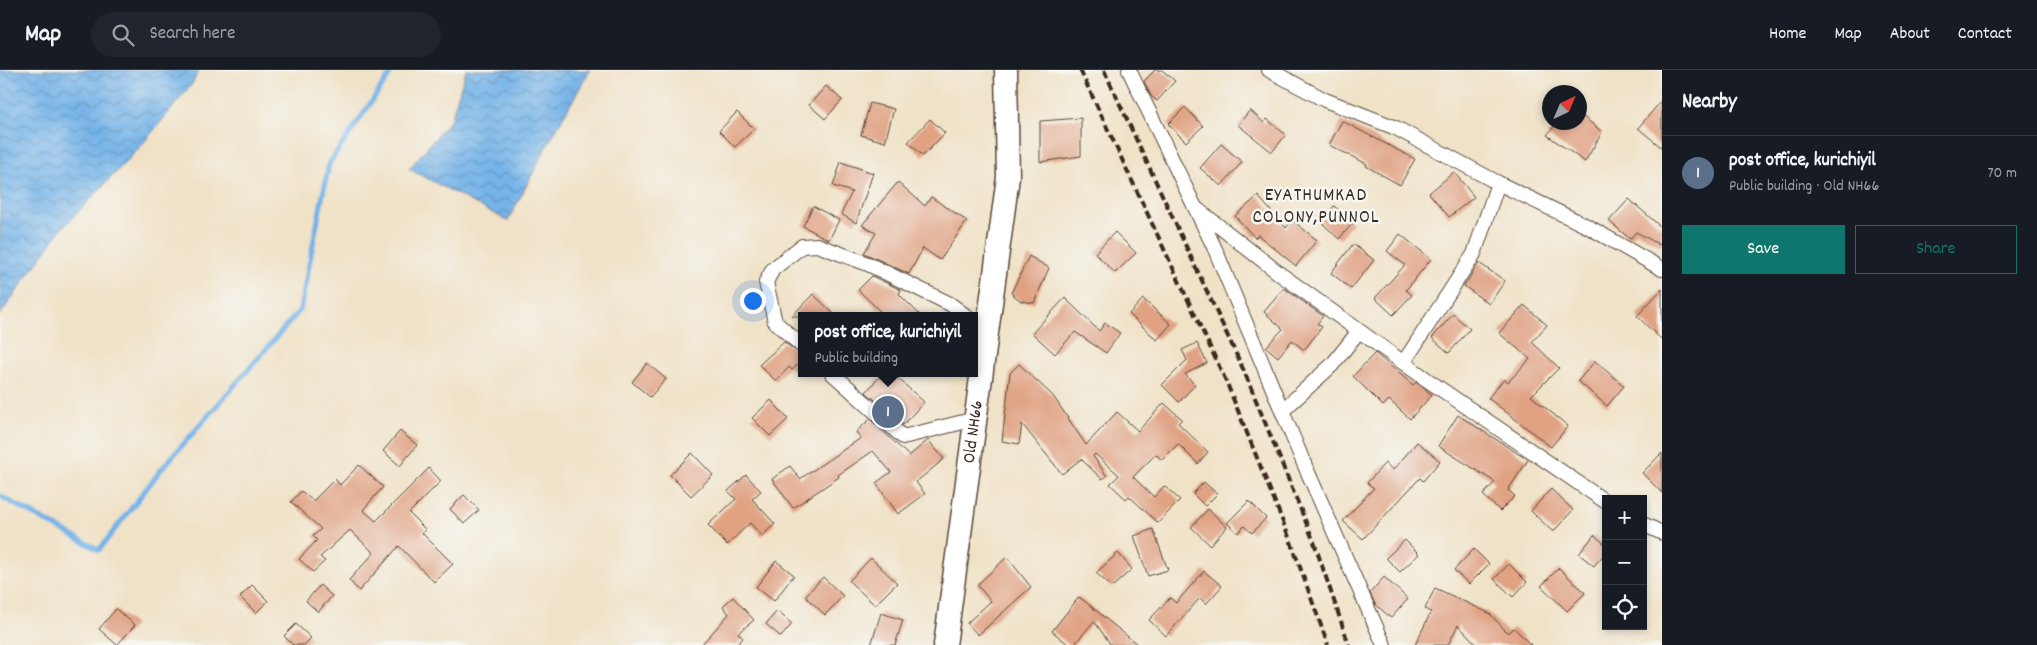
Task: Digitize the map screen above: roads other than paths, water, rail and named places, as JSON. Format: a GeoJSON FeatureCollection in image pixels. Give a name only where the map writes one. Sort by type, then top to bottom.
{"type":"FeatureCollection","features":[{"type":"Feature","properties":{"kind":"main road","name":"Old NH66"},"geometry":{"type":"LineString","coordinates":[[978,372],[981,326],[1008,177],[1006,70]]}},
{"type":"Feature","properties":{"kind":"main road","name":"Old NH66"},"geometry":{"type":"LineString","coordinates":[[945,645],[975,419],[978,377]]}},
{"type":"Feature","properties":{"kind":"street"},"geometry":{"type":"LineString","coordinates":[[1129,70],[1215,249],[1282,411],[1384,645]]}},
{"type":"Feature","properties":{"kind":"street"},"geometry":{"type":"LineString","coordinates":[[1269,70],[1325,100],[1396,128],[1498,183],[1587,226],[1662,269]]}},
{"type":"Feature","properties":{"kind":"street"},"geometry":{"type":"LineString","coordinates":[[1404,362],[1474,254],[1498,183]]}},
{"type":"Feature","properties":{"kind":"street"},"geometry":{"type":"LineString","coordinates":[[1195,207],[1280,274],[1359,331],[1602,499]]}},
{"type":"Feature","properties":{"kind":"street"},"geometry":{"type":"LineString","coordinates":[[798,342],[775,322],[766,282],[774,269],[802,246],[818,245],[868,264],[950,304],[961,312]]}},
{"type":"Feature","properties":{"kind":"street"},"geometry":{"type":"LineString","coordinates":[[1282,411],[1332,365],[1359,331]]}},
{"type":"Feature","properties":{"kind":"street"},"geometry":{"type":"LineString","coordinates":[[836,377],[903,437],[975,419]]}},
{"type":"Feature","properties":{"kind":"street"},"geometry":{"type":"LineString","coordinates":[[1647,526],[1662,532]]}},
{"type":"Feature","properties":{"kind":"water"},"geometry":{"type":"Polygon","coordinates":[[[0,70],[199,70],[192,84],[140,147],[59,232],[0,315],[0,70]]]}},
{"type":"Feature","properties":{"kind":"water"},"geometry":{"type":"Polygon","coordinates":[[[466,70],[590,70],[549,142],[508,221],[409,169],[451,119],[466,70]]]}},
{"type":"Feature","properties":{"kind":"waterway"},"geometry":{"type":"LineString","coordinates":[[0,496],[99,550],[160,471],[300,310],[329,164],[393,70]]}},
{"type":"Feature","properties":{"kind":"railway"},"geometry":{"type":"LineString","coordinates":[[1080,70],[1226,381],[1291,542],[1328,645]]}},
{"type":"Feature","properties":{"kind":"railway"},"geometry":{"type":"LineString","coordinates":[[1104,70],[1244,371],[1314,542],[1349,645]]}},
{"type":"Feature","properties":{"kind":"place","name":"post office, kurichiyil"},"geometry":{"type":"Point","coordinates":[888,412]}},
{"type":"Feature","properties":{"kind":"district","name":"EYATHUMKAD COLONY,PUNNOL"},"geometry":{"type":"Point","coordinates":[1316,207]}}]}
